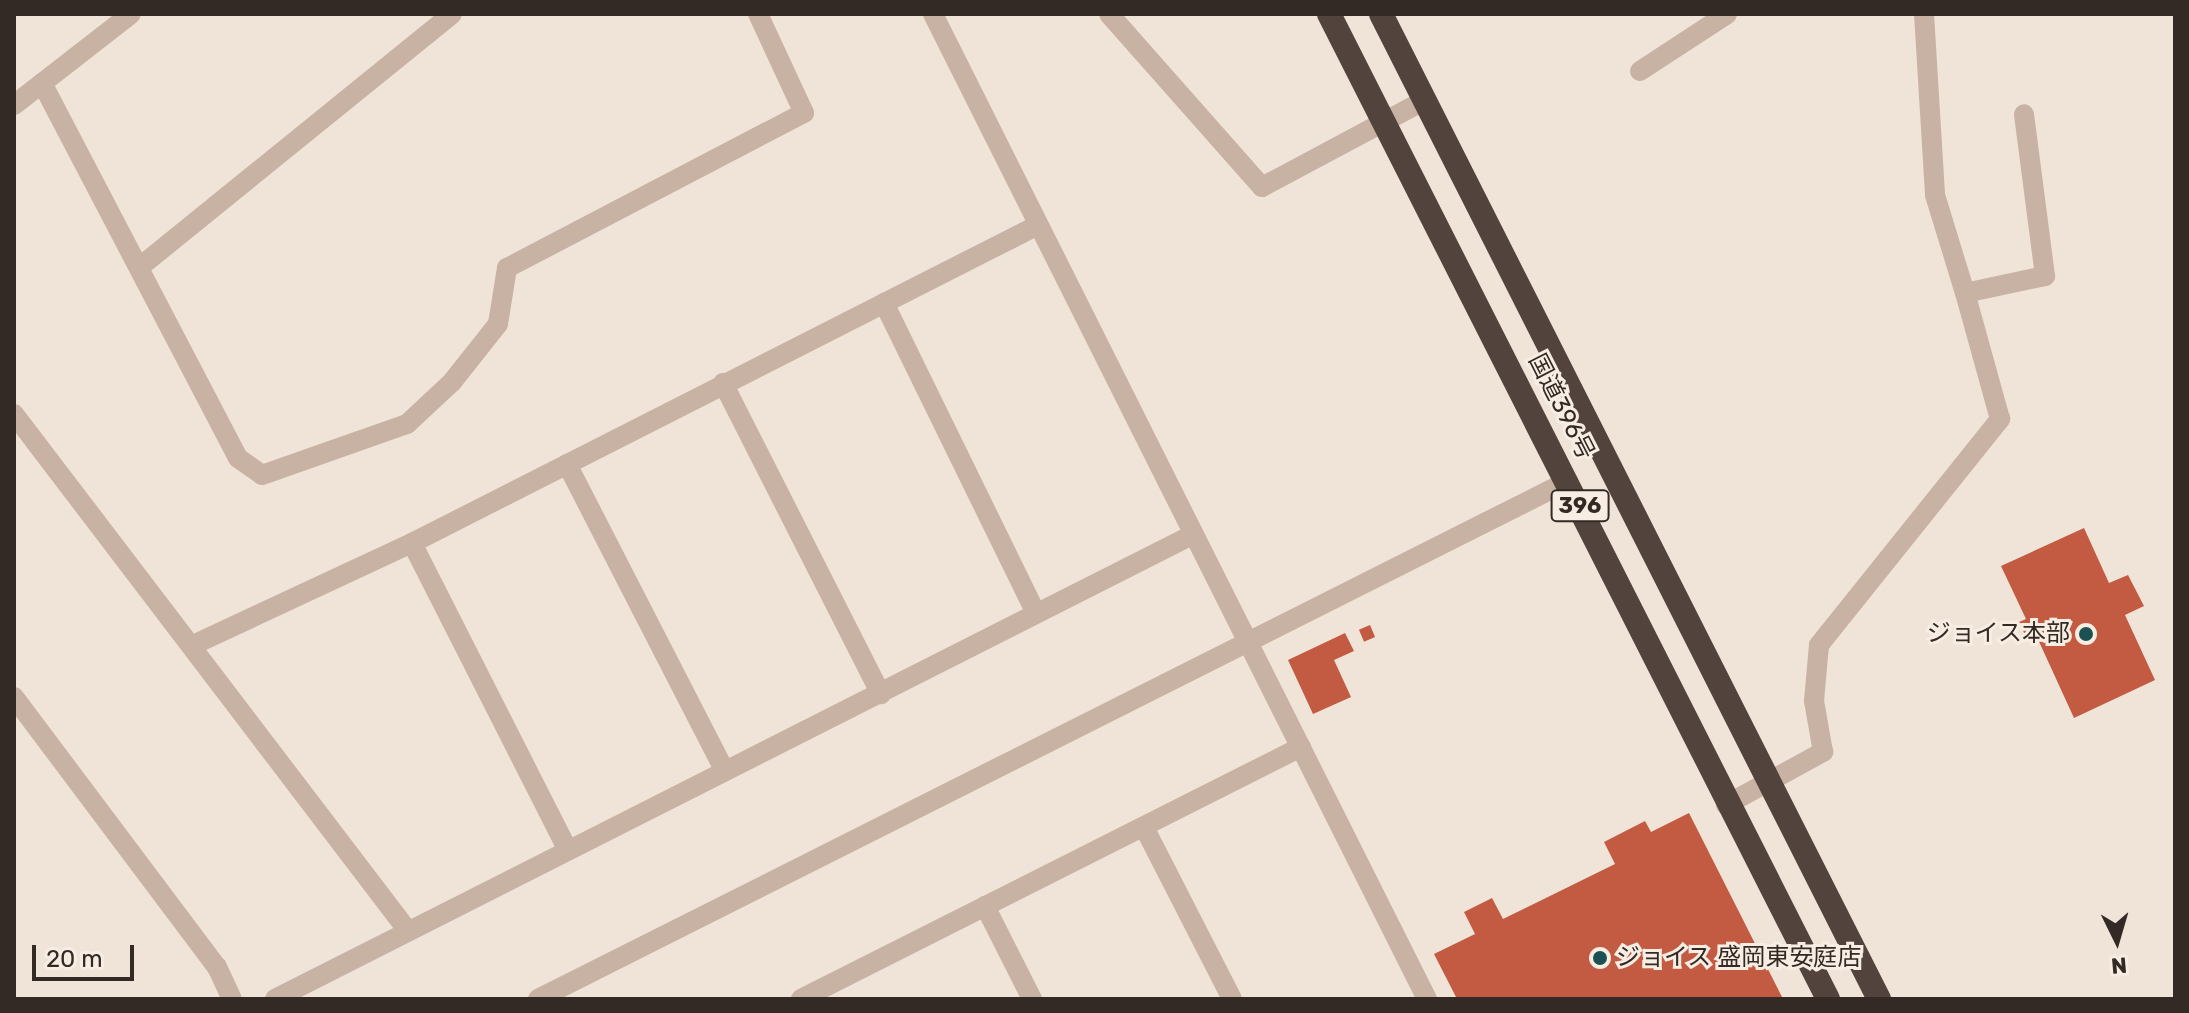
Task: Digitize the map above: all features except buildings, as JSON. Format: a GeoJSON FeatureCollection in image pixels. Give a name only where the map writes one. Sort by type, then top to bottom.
{"type":"FeatureCollection","features":[{"type":"Feature","properties":{"kind":"highway","name":"国道396号"},"geometry":{"type":"LineString","coordinates":[[1329,14],[1568,481],[1726,805],[1828,999]]}},
{"type":"Feature","properties":{"kind":"highway","name":"国道396号"},"geometry":{"type":"LineString","coordinates":[[1381,14],[1879,999]]}},
{"type":"Feature","properties":{"kind":"street"},"geometry":{"type":"LineString","coordinates":[[14,105],[131,14]]}},
{"type":"Feature","properties":{"kind":"street"},"geometry":{"type":"LineString","coordinates":[[42,83],[141,266],[238,458],[262,475],[407,424],[452,382],[498,324],[507,268],[804,113],[758,14]]}},
{"type":"Feature","properties":{"kind":"street"},"geometry":{"type":"LineString","coordinates":[[933,14],[1427,999]]}},
{"type":"Feature","properties":{"kind":"street"},"geometry":{"type":"LineString","coordinates":[[1109,14],[1262,187],[1425,100]]}},
{"type":"Feature","properties":{"kind":"street"},"geometry":{"type":"LineString","coordinates":[[1640,71],[1727,14]]}},
{"type":"Feature","properties":{"kind":"street"},"geometry":{"type":"LineString","coordinates":[[1726,805],[1823,752],[1814,701],[1819,645],[2000,419],[1935,195],[1924,14]]}},
{"type":"Feature","properties":{"kind":"street"},"geometry":{"type":"LineString","coordinates":[[141,266],[442,17]]}},
{"type":"Feature","properties":{"kind":"street"},"geometry":{"type":"LineString","coordinates":[[1965,293],[2045,276],[2024,114]]}},
{"type":"Feature","properties":{"kind":"street"},"geometry":{"type":"LineString","coordinates":[[193,645],[412,543],[1038,225]]}},
{"type":"Feature","properties":{"kind":"street"},"geometry":{"type":"LineString","coordinates":[[884,303],[1036,613]]}},
{"type":"Feature","properties":{"kind":"street"},"geometry":{"type":"LineString","coordinates":[[723,383],[881,694]]}},
{"type":"Feature","properties":{"kind":"street"},"geometry":{"type":"LineString","coordinates":[[14,414],[408,931]]}},
{"type":"Feature","properties":{"kind":"street"},"geometry":{"type":"LineString","coordinates":[[567,464],[725,771]]}},
{"type":"Feature","properties":{"kind":"street"},"geometry":{"type":"LineString","coordinates":[[538,999],[1568,481]]}},
{"type":"Feature","properties":{"kind":"street"},"geometry":{"type":"LineString","coordinates":[[275,999],[1192,535]]}},
{"type":"Feature","properties":{"kind":"street"},"geometry":{"type":"LineString","coordinates":[[412,543],[567,849]]}},
{"type":"Feature","properties":{"kind":"street"},"geometry":{"type":"LineString","coordinates":[[14,697],[217,967],[232,999]]}},
{"type":"Feature","properties":{"kind":"street"},"geometry":{"type":"LineString","coordinates":[[801,999],[829,992],[985,906],[1301,747]]}},
{"type":"Feature","properties":{"kind":"street"},"geometry":{"type":"LineString","coordinates":[[1144,827],[1232,999]]}},
{"type":"Feature","properties":{"kind":"street"},"geometry":{"type":"LineString","coordinates":[[985,906],[1032,999]]}},
{"type":"Feature","properties":{"kind":"place","name":"ジョイス本部"},"geometry":{"type":"Point","coordinates":[2086,634]}},
{"type":"Feature","properties":{"kind":"place","name":"ジョイス 盛岡東安庭店"},"geometry":{"type":"Point","coordinates":[1600,958]}}]}
